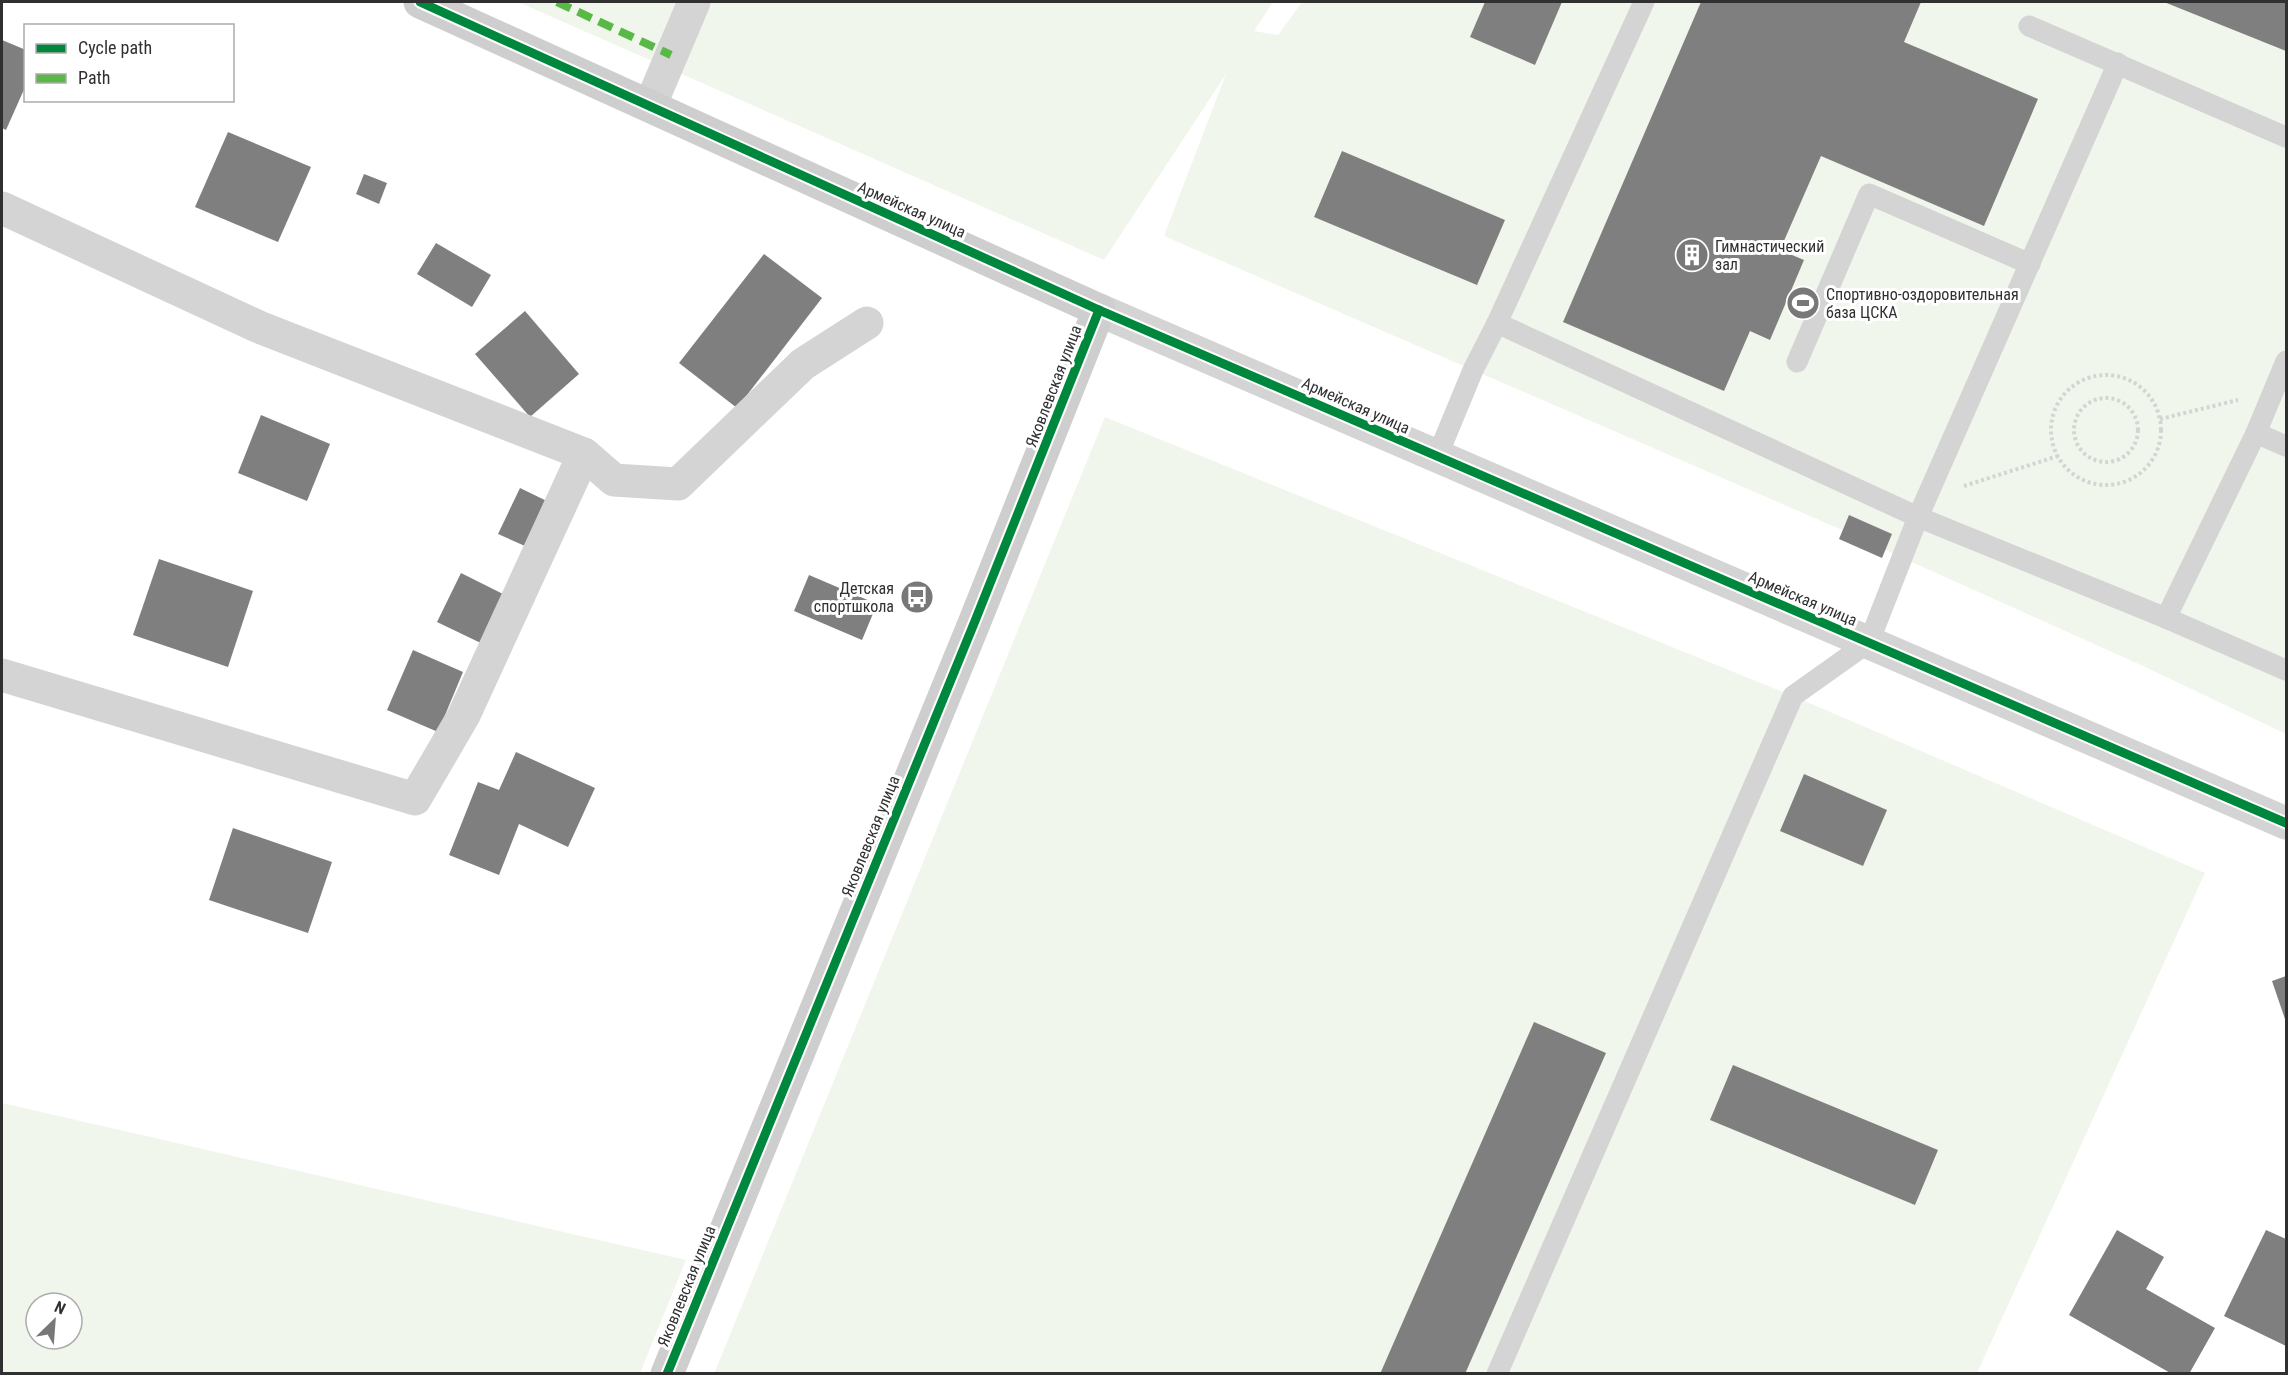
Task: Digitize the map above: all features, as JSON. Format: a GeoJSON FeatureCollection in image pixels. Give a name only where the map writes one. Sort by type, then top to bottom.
{"type":"FeatureCollection","features":[{"type":"Feature","properties":{"kind":"street","name":"Армейская улица"},"geometry":{"type":"LineString","coordinates":[[420,2],[1099,309],[2286,823]]}},
{"type":"Feature","properties":{"kind":"street"},"geometry":{"type":"LineString","coordinates":[[650,106],[694,2]]}},
{"type":"Feature","properties":{"kind":"street"},"geometry":{"type":"LineString","coordinates":[[2,208],[259,327],[584,454],[614,480],[678,484],[803,364],[867,323]]}},
{"type":"Feature","properties":{"kind":"street","name":"Яковлевская улица"},"geometry":{"type":"LineString","coordinates":[[667,1374],[975,621],[1099,309]]}},
{"type":"Feature","properties":{"kind":"street"},"geometry":{"type":"LineString","coordinates":[[2,675],[416,799],[464,715],[584,454]]}},
{"type":"Feature","properties":{"kind":"lane"},"geometry":{"type":"LineString","coordinates":[[1437,457],[1473,370],[1497,323],[1644,2]]}},
{"type":"Feature","properties":{"kind":"lane"},"geometry":{"type":"LineString","coordinates":[[2029,26],[2286,137]]}},
{"type":"Feature","properties":{"kind":"lane"},"geometry":{"type":"LineString","coordinates":[[1497,1374],[1793,696],[1869,642],[1922,508],[2118,63]]}},
{"type":"Feature","properties":{"kind":"lane"},"geometry":{"type":"LineString","coordinates":[[1797,362],[1869,194],[2030,264]]}},
{"type":"Feature","properties":{"kind":"lane"},"geometry":{"type":"LineString","coordinates":[[1497,323],[2286,670]]}},
{"type":"Feature","properties":{"kind":"lane"},"geometry":{"type":"LineString","coordinates":[[2166,618],[2256,433],[2286,361]]}},
{"type":"Feature","properties":{"kind":"lane"},"geometry":{"type":"LineString","coordinates":[[2256,433],[2286,446]]}},
{"type":"Feature","properties":{"kind":"path"},"geometry":{"type":"LineString","coordinates":[[2095,375],[2113,375],[2129,380],[2144,389],[2154,403],[2160,419],[2161,436],[2156,453],[2146,468],[2133,478],[2117,484],[2099,484],[2082,480],[2068,470],[2051,440],[2051,423],[2056,406],[2065,392],[2079,381],[2095,375]]}},
{"type":"Feature","properties":{"kind":"path"},"geometry":{"type":"LineString","coordinates":[[2160,419],[2274,391]]}},
{"type":"Feature","properties":{"kind":"path"},"geometry":{"type":"LineString","coordinates":[[2110,397],[2120,400],[2128,405],[2134,414],[2139,434],[2136,443],[2130,452],[2112,462],[2092,459],[2077,446],[2073,426],[2076,416],[2082,407],[2100,398],[2110,397]]}},
{"type":"Feature","properties":{"kind":"path"},"geometry":{"type":"LineString","coordinates":[[1922,508],[2058,456]]}},
{"type":"Feature","properties":{"kind":"shaded area","name":"Спортивно-оздоровительная база ЦСКА"},"geometry":{"type":"Polygon","coordinates":[[[518,2],[1273,2],[1254,31],[1278,35],[1302,2],[2286,2],[2286,734],[2143,666],[1885,550],[1892,534],[1849,516],[1842,530],[1164,236],[1226,74],[1104,260],[518,2]]]}},
{"type":"Feature","properties":{"kind":"shaded area"},"geometry":{"type":"Polygon","coordinates":[[[1105,417],[1793,696],[2205,873],[1977,1373],[714,1374],[1105,417]]]}},
{"type":"Feature","properties":{"kind":"shaded area"},"geometry":{"type":"Polygon","coordinates":[[[2,1103],[686,1260],[640,1373],[2,1373],[2,1103]]]}},
{"type":"Feature","properties":{"kind":"building"},"geometry":{"type":"Polygon","coordinates":[[[1485,2],[1562,2],[1535,65],[1470,37],[1485,2]]]}},
{"type":"Feature","properties":{"kind":"building"},"geometry":{"type":"Polygon","coordinates":[[[1701,2],[1921,2],[1904,42],[2038,99],[1984,226],[1821,156],[1780,250],[1804,260],[1770,340],[1750,331],[1724,391],[1563,322],[1701,2]]]}},
{"type":"Feature","properties":{"kind":"building"},"geometry":{"type":"Polygon","coordinates":[[[2164,2],[2286,2],[2286,51],[2164,2]]]}},
{"type":"Feature","properties":{"kind":"building"},"geometry":{"type":"Polygon","coordinates":[[[2,40],[24,49],[24,90],[6,130],[2,128],[2,40]]]}},
{"type":"Feature","properties":{"kind":"building"},"geometry":{"type":"Polygon","coordinates":[[[228,132],[311,167],[278,242],[195,207],[228,132]]]}},
{"type":"Feature","properties":{"kind":"building"},"geometry":{"type":"Polygon","coordinates":[[[1342,151],[1505,220],[1477,285],[1314,217],[1342,151]]]}},
{"type":"Feature","properties":{"kind":"building"},"geometry":{"type":"Polygon","coordinates":[[[364,174],[387,183],[379,204],[356,194],[364,174]]]}},
{"type":"Feature","properties":{"kind":"building"},"geometry":{"type":"Polygon","coordinates":[[[436,243],[491,275],[472,307],[417,274],[436,243]]]}},
{"type":"Feature","properties":{"kind":"building"},"geometry":{"type":"Polygon","coordinates":[[[764,254],[822,298],[737,408],[679,363],[764,254]]]}},
{"type":"Feature","properties":{"kind":"building"},"geometry":{"type":"Polygon","coordinates":[[[525,311],[579,374],[530,417],[475,354],[525,311]]]}},
{"type":"Feature","properties":{"kind":"building"},"geometry":{"type":"Polygon","coordinates":[[[261,415],[330,444],[307,501],[238,473],[261,415]]]}},
{"type":"Feature","properties":{"kind":"building"},"geometry":{"type":"Polygon","coordinates":[[[520,488],[555,505],[534,550],[498,534],[520,488]]]}},
{"type":"Feature","properties":{"kind":"building"},"geometry":{"type":"Polygon","coordinates":[[[1849,515],[1892,534],[1882,558],[1839,539],[1849,515]]]}},
{"type":"Feature","properties":{"kind":"building"},"geometry":{"type":"Polygon","coordinates":[[[159,559],[253,591],[228,667],[133,635],[159,559]]]}},
{"type":"Feature","properties":{"kind":"building"},"geometry":{"type":"Polygon","coordinates":[[[461,573],[511,598],[487,646],[437,622],[461,573]]]}},
{"type":"Feature","properties":{"kind":"building"},"geometry":{"type":"Polygon","coordinates":[[[809,575],[877,604],[862,640],[794,611],[809,575]]]}},
{"type":"Feature","properties":{"kind":"building"},"geometry":{"type":"Polygon","coordinates":[[[413,650],[463,672],[438,732],[387,710],[413,650]]]}},
{"type":"Feature","properties":{"kind":"building"},"geometry":{"type":"Polygon","coordinates":[[[516,752],[595,788],[568,847],[519,824],[499,875],[449,855],[478,782],[499,790],[516,752]]]}},
{"type":"Feature","properties":{"kind":"building"},"geometry":{"type":"Polygon","coordinates":[[[1804,774],[1887,810],[1863,866],[1780,831],[1804,774]]]}},
{"type":"Feature","properties":{"kind":"building"},"geometry":{"type":"Polygon","coordinates":[[[233,828],[332,862],[308,933],[209,900],[233,828]]]}},
{"type":"Feature","properties":{"kind":"building"},"geometry":{"type":"Polygon","coordinates":[[[2286,976],[2286,1022],[2272,981],[2286,976]]]}},
{"type":"Feature","properties":{"kind":"building"},"geometry":{"type":"Polygon","coordinates":[[[1534,1022],[1606,1053],[1465,1374],[1380,1374],[1534,1022]]]}},
{"type":"Feature","properties":{"kind":"building"},"geometry":{"type":"Polygon","coordinates":[[[1733,1065],[1938,1150],[1915,1205],[1710,1120],[1733,1065]]]}},
{"type":"Feature","properties":{"kind":"building"},"geometry":{"type":"Polygon","coordinates":[[[2117,1230],[2164,1257],[2146,1289],[2215,1328],[2189,1374],[2172,1374],[2069,1315],[2117,1230]]]}},
{"type":"Feature","properties":{"kind":"building"},"geometry":{"type":"Polygon","coordinates":[[[2266,1230],[2286,1239],[2286,1346],[2224,1316],[2266,1230]]]}},
{"type":"Feature","properties":{"kind":"marked path"},"geometry":{"type":"LineString","coordinates":[[557,2],[671,55]]}},
{"type":"Feature","properties":{"kind":"cycle path"},"geometry":{"type":"LineString","coordinates":[[420,2],[1099,310],[2286,823]]}},
{"type":"Feature","properties":{"kind":"cycle path"},"geometry":{"type":"LineString","coordinates":[[667,1374],[975,621],[1099,310]]}},
{"type":"Feature","properties":{"kind":"place","name":"Гимнастический зал"},"geometry":{"type":"Point","coordinates":[1692,255]}},
{"type":"Feature","properties":{"kind":"place","name":"Спортивно-оздоровительная база ЦСКА"},"geometry":{"type":"Point","coordinates":[1803,303]}},
{"type":"Feature","properties":{"kind":"place","name":"Детская спортшкола"},"geometry":{"type":"Point","coordinates":[917,597]}}]}
